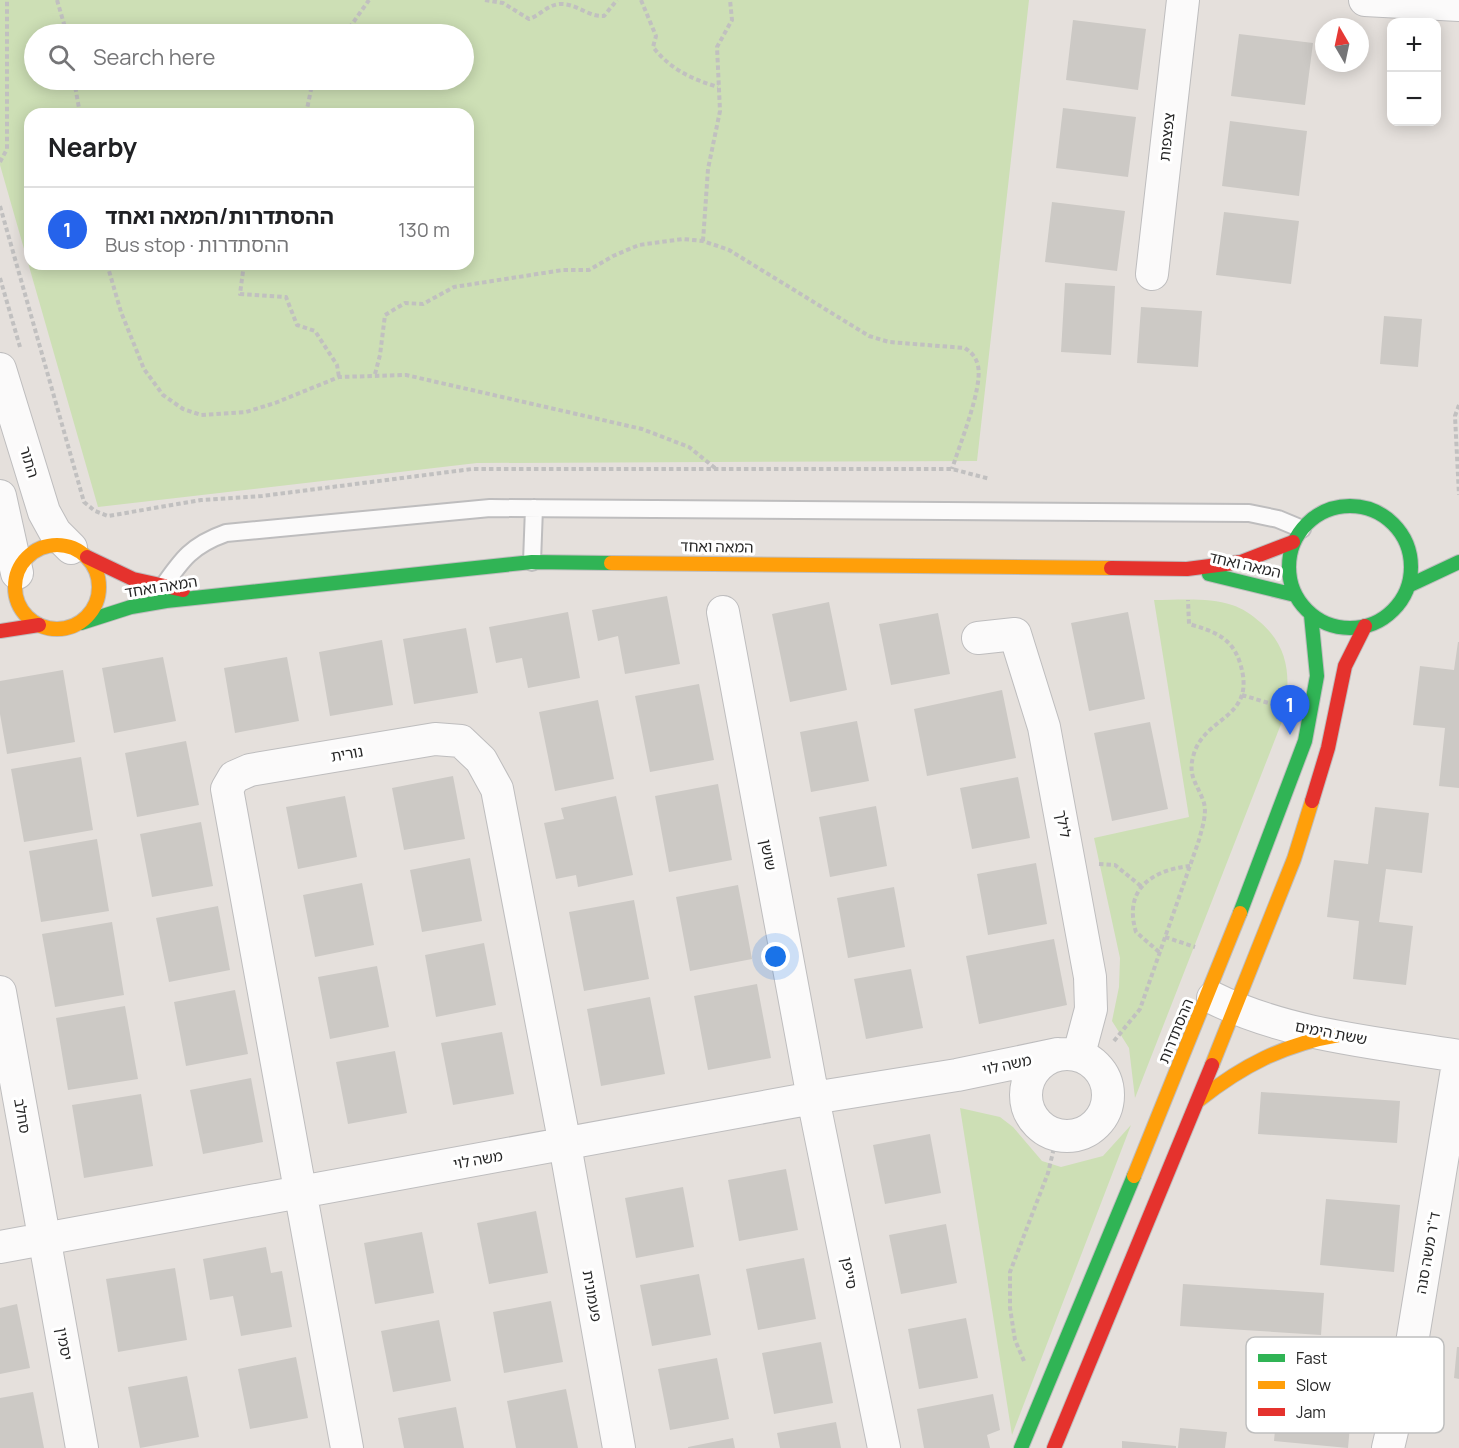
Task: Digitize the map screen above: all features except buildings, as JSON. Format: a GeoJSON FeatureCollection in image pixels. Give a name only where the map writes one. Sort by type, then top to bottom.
{"type":"FeatureCollection","features":[{"type":"Feature","properties":{"kind":"street","name":"צפצפות"},"geometry":{"type":"LineString","coordinates":[[1152,274],[1183,0]]}},
{"type":"Feature","properties":{"kind":"street"},"geometry":{"type":"LineString","coordinates":[[1365,0],[1459,5]]}},
{"type":"Feature","properties":{"kind":"street","name":"התור"},"geometry":{"type":"LineString","coordinates":[[0,369],[44,512],[55,532],[79,552]]}},
{"type":"Feature","properties":{"kind":"street"},"geometry":{"type":"LineString","coordinates":[[0,496],[16,580],[21,610],[39,625],[53,629],[67,628],[81,623],[90,614],[99,591],[99,579],[79,552],[45,547],[33,553],[16,580],[3,601]]}},
{"type":"Feature","properties":{"kind":"street"},"geometry":{"type":"LineString","coordinates":[[1343,506],[1362,507],[1380,514],[1395,526],[1406,542],[1411,564],[1408,586],[1398,604],[1383,618],[1365,626],[1346,628],[1327,624],[1311,615],[1295,595],[1289,569],[1298,536],[1314,517],[1328,510],[1343,506]]}},
{"type":"Feature","properties":{"kind":"street","name":"המאה ואחד"},"geometry":{"type":"LineString","coordinates":[[81,623],[131,607],[248,592],[532,562],[1187,569],[1241,562],[1298,536]]}},
{"type":"Feature","properties":{"kind":"street"},"geometry":{"type":"LineString","coordinates":[[1406,542],[1424,546]]}},
{"type":"Feature","properties":{"kind":"street","name":"המאה ואחד"},"geometry":{"type":"LineString","coordinates":[[79,552],[124,577],[162,588],[208,592],[248,592]]}},
{"type":"Feature","properties":{"kind":"street"},"geometry":{"type":"LineString","coordinates":[[1408,586],[1459,561]]}},
{"type":"Feature","properties":{"kind":"street","name":"המאה ואחד"},"geometry":{"type":"LineString","coordinates":[[1187,569],[1295,595]]}},
{"type":"Feature","properties":{"kind":"street","name":"שושן"},"geometry":{"type":"LineString","coordinates":[[723,612],[813,1098]]}},
{"type":"Feature","properties":{"kind":"street","name":"ההסתדרות"},"geometry":{"type":"LineString","coordinates":[[1054,1448],[1197,1101],[1222,1003],[1311,715],[1317,676],[1311,615]]}},
{"type":"Feature","properties":{"kind":"street"},"geometry":{"type":"LineString","coordinates":[[0,632],[39,625]]}},
{"type":"Feature","properties":{"kind":"street","name":"ההסתדרות"},"geometry":{"type":"LineString","coordinates":[[1021,1448],[1222,1003],[1294,859],[1328,748],[1345,666],[1365,626]]}},
{"type":"Feature","properties":{"kind":"street","name":"לילך"},"geometry":{"type":"LineString","coordinates":[[978,638],[1015,634],[1044,727],[1090,977],[1091,1009],[1078,1058]]}},
{"type":"Feature","properties":{"kind":"street","name":"נורית"},"geometry":{"type":"LineString","coordinates":[[301,1192],[227,789],[234,777],[250,770],[435,739],[461,741],[481,760],[497,789],[565,1145]]}},
{"type":"Feature","properties":{"kind":"street","name":"סחלב"},"geometry":{"type":"LineString","coordinates":[[0,992],[45,1240]]}},
{"type":"Feature","properties":{"kind":"street","name":"ששת הימים"},"geometry":{"type":"LineString","coordinates":[[1222,1003],[1265,1019],[1339,1035],[1459,1056]]}},
{"type":"Feature","properties":{"kind":"street"},"geometry":{"type":"LineString","coordinates":[[1197,1101],[1240,1068],[1278,1049],[1310,1039],[1339,1035]]}},
{"type":"Feature","properties":{"kind":"street","name":"ד\"ר משה סנה"},"geometry":{"type":"LineString","coordinates":[[1413,1337],[1459,1056]]}},
{"type":"Feature","properties":{"kind":"street"},"geometry":{"type":"LineString","coordinates":[[1078,1058],[1103,1072],[1110,1098],[1106,1112],[1092,1128],[1079,1135],[1045,1127],[1026,1096],[1028,1083],[1034,1070],[1044,1060],[1078,1058]]}},
{"type":"Feature","properties":{"kind":"street","name":"משה לוי"},"geometry":{"type":"LineString","coordinates":[[0,1247],[813,1098],[1078,1058]]}},
{"type":"Feature","properties":{"kind":"street","name":"משה לוי"},"geometry":{"type":"LineString","coordinates":[[957,1075],[1016,1096],[1045,1127]]}},
{"type":"Feature","properties":{"kind":"street","name":"סייפן"},"geometry":{"type":"LineString","coordinates":[[813,1098],[884,1448]]}},
{"type":"Feature","properties":{"kind":"street","name":"פעמונית"},"geometry":{"type":"LineString","coordinates":[[565,1145],[619,1448]]}},
{"type":"Feature","properties":{"kind":"street"},"geometry":{"type":"LineString","coordinates":[[301,1192],[347,1448]]}},
{"type":"Feature","properties":{"kind":"street","name":"יסמין"},"geometry":{"type":"LineString","coordinates":[[45,1240],[82,1448]]}},
{"type":"Feature","properties":{"kind":"street","name":"ד\"ר משה סנה"},"geometry":{"type":"LineString","coordinates":[[1388,1448],[1392,1433]]}},
{"type":"Feature","properties":{"kind":"lane"},"geometry":{"type":"LineString","coordinates":[[162,588],[185,555],[204,541],[226,533],[490,508],[1249,513],[1278,519],[1298,536]]}},
{"type":"Feature","properties":{"kind":"lane"},"geometry":{"type":"LineString","coordinates":[[532,562],[534,508]]}},
{"type":"Feature","properties":{"kind":"path"},"geometry":{"type":"LineString","coordinates":[[0,162],[7,149],[7,0]]}},
{"type":"Feature","properties":{"kind":"path"},"geometry":{"type":"LineString","coordinates":[[57,0],[64,24]]}},
{"type":"Feature","properties":{"kind":"path"},"geometry":{"type":"LineString","coordinates":[[352,24],[369,0]]}},
{"type":"Feature","properties":{"kind":"path"},"geometry":{"type":"LineString","coordinates":[[485,0],[503,3],[529,19],[536,17],[546,8],[563,4],[595,17],[604,16],[617,0]]}},
{"type":"Feature","properties":{"kind":"path"},"geometry":{"type":"LineString","coordinates":[[641,0],[656,36],[653,47],[662,59],[679,72],[718,87]]}},
{"type":"Feature","properties":{"kind":"path"},"geometry":{"type":"LineString","coordinates":[[702,241],[708,169],[720,111],[717,47],[732,20],[730,0]]}},
{"type":"Feature","properties":{"kind":"path"},"geometry":{"type":"LineString","coordinates":[[76,90],[79,108]]}},
{"type":"Feature","properties":{"kind":"path"},"geometry":{"type":"LineString","coordinates":[[307,108],[311,90]]}},
{"type":"Feature","properties":{"kind":"path"},"geometry":{"type":"LineString","coordinates":[[0,206],[84,502],[108,516],[201,500],[262,496],[472,469],[952,469],[990,479]]}},
{"type":"Feature","properties":{"kind":"path"},"geometry":{"type":"LineString","coordinates":[[375,374],[381,356],[385,315],[405,303],[423,304],[454,287],[563,270],[589,270],[639,245],[683,239],[702,241],[729,250],[869,336],[889,342],[965,348],[974,354],[978,366],[977,386],[952,469]]}},
{"type":"Feature","properties":{"kind":"path"},"geometry":{"type":"LineString","coordinates":[[109,270],[121,312],[144,369],[163,395],[183,409],[201,414],[246,412],[339,377],[375,374],[406,375],[642,429],[689,447],[715,468]]}},
{"type":"Feature","properties":{"kind":"path"},"geometry":{"type":"LineString","coordinates":[[243,270],[240,294],[286,297],[297,325],[315,331],[337,365],[339,377]]}},
{"type":"Feature","properties":{"kind":"path"},"geometry":{"type":"LineString","coordinates":[[1459,405],[1455,416],[1459,495]]}},
{"type":"Feature","properties":{"kind":"path"},"geometry":{"type":"LineString","coordinates":[[1078,1058],[1140,1009],[1205,819],[1204,801],[1191,776],[1193,754],[1203,735],[1229,716],[1242,695],[1243,672],[1234,648],[1224,637],[1189,624],[1187,569]]}},
{"type":"Feature","properties":{"kind":"path"},"geometry":{"type":"LineString","coordinates":[[1242,695],[1311,715]]}},
{"type":"Feature","properties":{"kind":"path"},"geometry":{"type":"LineString","coordinates":[[1071,868],[1115,865],[1142,887]]}},
{"type":"Feature","properties":{"kind":"path"},"geometry":{"type":"LineString","coordinates":[[1159,952],[1142,939],[1134,924],[1133,905],[1142,887],[1159,872],[1190,866]]}},
{"type":"Feature","properties":{"kind":"path"},"geometry":{"type":"LineString","coordinates":[[1041,1400],[1015,1340],[1010,1308],[1010,1272],[1048,1173],[1045,1127]]}},
{"type":"Feature","properties":{"kind":"green space"},"geometry":{"type":"Polygon","coordinates":[[[0,0],[1029,0],[977,461],[477,463],[98,507],[30,270],[474,270],[474,108],[24,108],[24,249],[0,165],[0,0]]]}},
{"type":"Feature","properties":{"kind":"green space"},"geometry":{"type":"Polygon","coordinates":[[[1154,600],[1223,602],[1250,614],[1270,632],[1278,643],[1286,666],[1287,692],[1283,719],[1135,1098],[1129,1048],[1112,1021],[1119,987],[1120,958],[1094,838],[1189,817],[1154,600]]]}},
{"type":"Feature","properties":{"kind":"green space"},"geometry":{"type":"Polygon","coordinates":[[[960,1108],[1000,1117],[1013,1127],[1042,1161],[1061,1167],[1103,1156],[1131,1125],[1012,1435],[960,1108]]]}},
{"type":"Feature","properties":{"kind":"traffic: fast"},"geometry":{"type":"LineString","coordinates":[[1350,506],[1373,511],[1384,516],[1393,524],[1401,533],[1406,544],[1411,567],[1406,590],[1401,601],[1393,610],[1384,618],[1373,623],[1350,628],[1327,623],[1316,618],[1307,610],[1299,601],[1294,590],[1289,567],[1294,544],[1299,533],[1307,524],[1316,516],[1327,511],[1350,506]]}},
{"type":"Feature","properties":{"kind":"traffic: fast"},"geometry":{"type":"LineString","coordinates":[[81,623],[131,607],[166,601],[532,562],[611,563]]}},
{"type":"Feature","properties":{"kind":"traffic: fast"},"geometry":{"type":"LineString","coordinates":[[1408,586],[1459,562]]}},
{"type":"Feature","properties":{"kind":"traffic: fast"},"geometry":{"type":"LineString","coordinates":[[1209,574],[1295,595]]}},
{"type":"Feature","properties":{"kind":"traffic: fast"},"geometry":{"type":"LineString","coordinates":[[1240,913],[1305,741],[1317,676],[1311,615]]}},
{"type":"Feature","properties":{"kind":"traffic: fast"},"geometry":{"type":"LineString","coordinates":[[1021,1448],[1134,1176]]}},
{"type":"Feature","properties":{"kind":"traffic: slow"},"geometry":{"type":"LineString","coordinates":[[57,545],[73,548],[87,557],[96,571],[99,587],[96,603],[87,617],[73,626],[57,629],[41,626],[27,617],[18,603],[15,587],[18,571],[27,557],[41,548],[57,545]]}},
{"type":"Feature","properties":{"kind":"traffic: slow"},"geometry":{"type":"LineString","coordinates":[[611,563],[1111,568]]}},
{"type":"Feature","properties":{"kind":"traffic: slow"},"geometry":{"type":"LineString","coordinates":[[1212,1065],[1294,859],[1312,801]]}},
{"type":"Feature","properties":{"kind":"traffic: slow"},"geometry":{"type":"LineString","coordinates":[[1134,1176],[1240,913]]}},
{"type":"Feature","properties":{"kind":"traffic: slow"},"geometry":{"type":"LineString","coordinates":[[1199,1100],[1231,1077],[1265,1058],[1300,1044],[1339,1035]]}},
{"type":"Feature","properties":{"kind":"traffic: jam"},"geometry":{"type":"LineString","coordinates":[[1111,568],[1187,569],[1241,562],[1293,542]]}},
{"type":"Feature","properties":{"kind":"traffic: jam"},"geometry":{"type":"LineString","coordinates":[[87,557],[133,579],[183,590]]}},
{"type":"Feature","properties":{"kind":"traffic: jam"},"geometry":{"type":"LineString","coordinates":[[0,631],[39,625]]}},
{"type":"Feature","properties":{"kind":"traffic: jam"},"geometry":{"type":"LineString","coordinates":[[1312,801],[1328,748],[1345,666],[1365,626]]}},
{"type":"Feature","properties":{"kind":"traffic: jam"},"geometry":{"type":"LineString","coordinates":[[1054,1448],[1212,1065]]}},
{"type":"Feature","properties":{"kind":"place","name":"ההסתדרות/המאה ואחד"},"geometry":{"type":"Point","coordinates":[1290,735]}}]}
